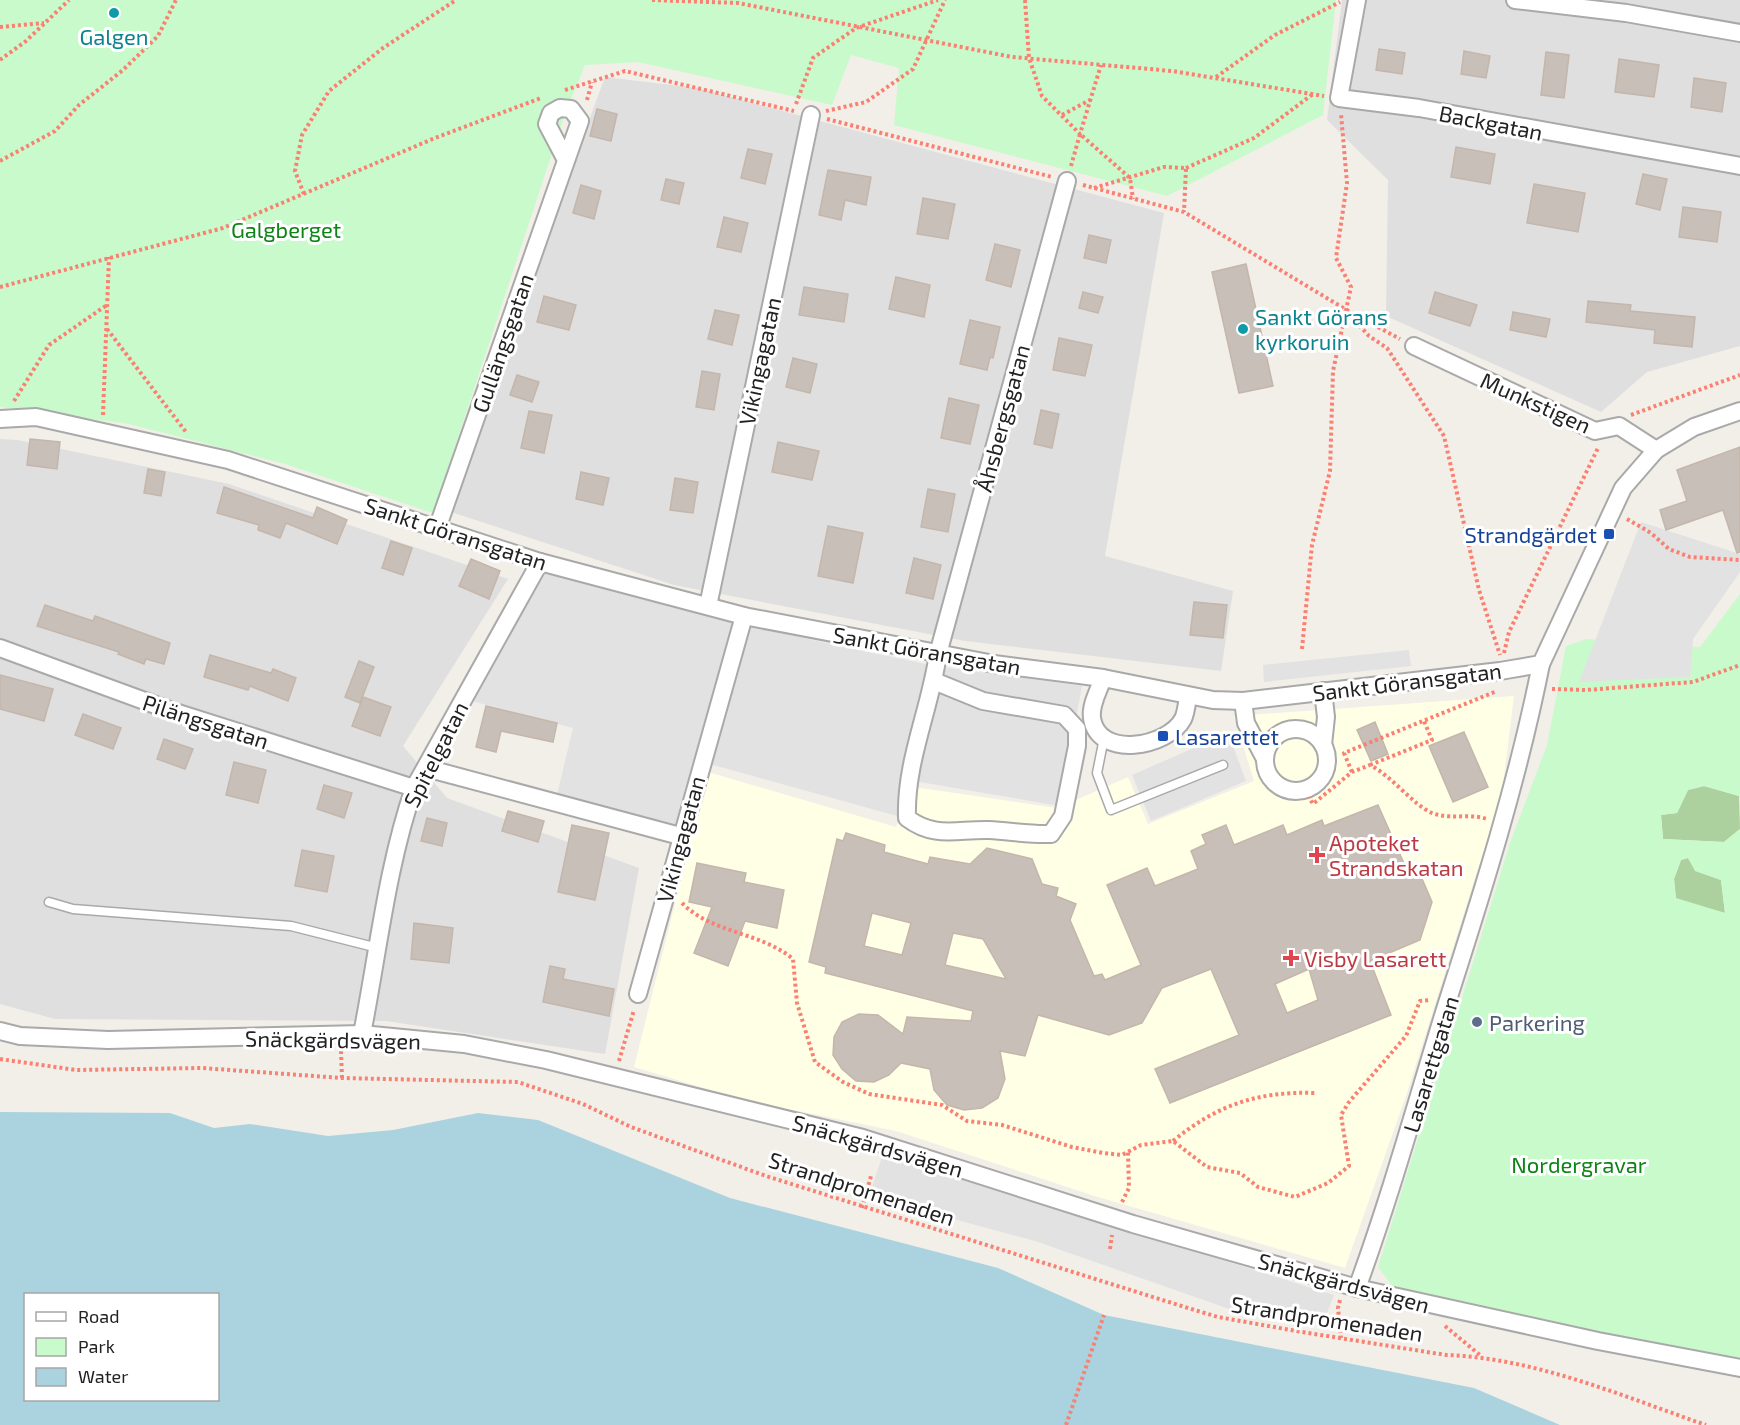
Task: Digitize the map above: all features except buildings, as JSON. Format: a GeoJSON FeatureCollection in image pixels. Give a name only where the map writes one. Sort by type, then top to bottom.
{"type":"FeatureCollection","features":[{"type":"Feature","properties":{"kind":"street"},"geometry":{"type":"LineString","coordinates":[[1339,98],[1357,0]]}},
{"type":"Feature","properties":{"kind":"street"},"geometry":{"type":"LineString","coordinates":[[1515,0],[1626,14],[1740,33]]}},
{"type":"Feature","properties":{"kind":"street","name":"Backgatan"},"geometry":{"type":"LineString","coordinates":[[1339,98],[1419,108],[1740,166]]}},
{"type":"Feature","properties":{"kind":"street","name":"Vikingagatan"},"geometry":{"type":"LineString","coordinates":[[708,606],[811,115]]}},
{"type":"Feature","properties":{"kind":"street","name":"Gullängsgatan"},"geometry":{"type":"LineString","coordinates":[[438,526],[566,160]]}},
{"type":"Feature","properties":{"kind":"street","name":"Åhsbergsgatan"},"geometry":{"type":"LineString","coordinates":[[934,681],[983,701],[1064,715],[1077,729],[1077,746],[1063,816],[1051,834],[989,830],[945,832],[922,829],[907,818],[906,792],[934,681],[938,654],[1067,181]]}},
{"type":"Feature","properties":{"kind":"street","name":"Munkstigen"},"geometry":{"type":"LineString","coordinates":[[1414,346],[1595,431],[1619,426],[1656,450]]}},
{"type":"Feature","properties":{"kind":"street"},"geometry":{"type":"LineString","coordinates":[[1541,664],[1623,488],[1656,450],[1694,427],[1740,411]]}},
{"type":"Feature","properties":{"kind":"street","name":"Sankt Göransgatan"},"geometry":{"type":"LineString","coordinates":[[1,422],[36,417],[203,454],[438,526],[540,562],[744,616],[938,654],[1103,678],[1188,696],[1243,701],[1500,671],[1541,664]]}},
{"type":"Feature","properties":{"kind":"street","name":"Spitelgatan"},"geometry":{"type":"LineString","coordinates":[[362,1034],[403,823],[414,788],[540,562]]}},
{"type":"Feature","properties":{"kind":"street","name":"Vikingagatan"},"geometry":{"type":"LineString","coordinates":[[638,994],[680,836],[744,616]]}},
{"type":"Feature","properties":{"kind":"street","name":"Pilängsgatan"},"geometry":{"type":"LineString","coordinates":[[0,648],[172,711],[414,788]]}},
{"type":"Feature","properties":{"kind":"street","name":"Lasarettgatan"},"geometry":{"type":"LineString","coordinates":[[1350,1286],[1381,1224],[1463,958],[1502,824],[1541,664]]}},
{"type":"Feature","properties":{"kind":"street"},"geometry":{"type":"LineString","coordinates":[[1103,678],[1092,717],[1095,729],[1104,738],[1123,747],[1160,738],[1183,720],[1188,696]]}},
{"type":"Feature","properties":{"kind":"street"},"geometry":{"type":"LineString","coordinates":[[1243,701],[1246,723],[1264,758],[1269,777],[1285,790],[1305,790],[1317,783],[1324,772],[1327,759],[1323,746],[1326,717],[1323,691]]}},
{"type":"Feature","properties":{"kind":"street"},"geometry":{"type":"LineString","coordinates":[[1264,758],[1269,742],[1281,732],[1289,730],[1297,729],[1312,734],[1323,746]]}},
{"type":"Feature","properties":{"kind":"street"},"geometry":{"type":"LineString","coordinates":[[426,768],[680,836]]}},
{"type":"Feature","properties":{"kind":"street","name":"Snäckgärdsvägen"},"geometry":{"type":"LineString","coordinates":[[0,1031],[20,1036],[108,1040],[362,1034],[464,1044],[614,1076],[863,1138],[1133,1224],[1350,1286],[1564,1334],[1740,1368]]}},
{"type":"Feature","properties":{"kind":"lane"},"geometry":{"type":"LineString","coordinates":[[1104,738],[1097,773],[1111,810],[1223,765]]}},
{"type":"Feature","properties":{"kind":"lane"},"geometry":{"type":"LineString","coordinates":[[49,902],[73,909],[291,926],[379,948]]}},
{"type":"Feature","properties":{"kind":"path"},"geometry":{"type":"LineString","coordinates":[[0,60],[46,23],[69,0]]}},
{"type":"Feature","properties":{"kind":"path"},"geometry":{"type":"LineString","coordinates":[[0,161],[55,131],[79,105],[123,70],[158,36],[177,0]]}},
{"type":"Feature","properties":{"kind":"path"},"geometry":{"type":"LineString","coordinates":[[304,194],[295,171],[302,135],[330,91],[382,48],[456,0]]}},
{"type":"Feature","properties":{"kind":"path"},"geometry":{"type":"LineString","coordinates":[[652,0],[738,3],[856,28],[1029,58],[1215,78],[1339,98],[1347,183],[1336,258],[1351,287],[1333,371],[1330,471],[1312,545],[1302,649]]}},
{"type":"Feature","properties":{"kind":"path"},"geometry":{"type":"LineString","coordinates":[[794,111],[813,58],[856,28],[938,0]]}},
{"type":"Feature","properties":{"kind":"path"},"geometry":{"type":"LineString","coordinates":[[811,115],[866,102],[913,69],[945,0]]}},
{"type":"Feature","properties":{"kind":"path"},"geometry":{"type":"LineString","coordinates":[[1025,0],[1029,58],[1042,96],[1080,134],[1130,177],[1133,199]]}},
{"type":"Feature","properties":{"kind":"path"},"geometry":{"type":"LineString","coordinates":[[1215,78],[1275,35],[1344,0]]}},
{"type":"Feature","properties":{"kind":"path"},"geometry":{"type":"LineString","coordinates":[[0,27],[46,23]]}},
{"type":"Feature","properties":{"kind":"path"},"geometry":{"type":"LineString","coordinates":[[1067,181],[1101,64]]}},
{"type":"Feature","properties":{"kind":"path"},"geometry":{"type":"LineString","coordinates":[[562,91],[625,72],[811,115],[1184,212],[1345,309],[1414,346]]}},
{"type":"Feature","properties":{"kind":"path"},"geometry":{"type":"LineString","coordinates":[[1093,188],[1164,166],[1186,168],[1254,138],[1313,94]]}},
{"type":"Feature","properties":{"kind":"path"},"geometry":{"type":"LineString","coordinates":[[0,287],[223,228],[435,138],[542,98]]}},
{"type":"Feature","properties":{"kind":"path"},"geometry":{"type":"LineString","coordinates":[[1062,115],[1090,100]]}},
{"type":"Feature","properties":{"kind":"path"},"geometry":{"type":"LineString","coordinates":[[1184,212],[1186,168]]}},
{"type":"Feature","properties":{"kind":"path"},"geometry":{"type":"LineString","coordinates":[[102,432],[109,257]]}},
{"type":"Feature","properties":{"kind":"path"},"geometry":{"type":"LineString","coordinates":[[1,422],[49,345],[108,305]]}},
{"type":"Feature","properties":{"kind":"path"},"geometry":{"type":"LineString","coordinates":[[1345,309],[1369,336],[1387,348],[1444,436],[1479,590],[1502,662],[1509,632],[1594,453],[1634,413],[1740,375]]}},
{"type":"Feature","properties":{"kind":"path"},"geometry":{"type":"LineString","coordinates":[[107,329],[203,454]]}},
{"type":"Feature","properties":{"kind":"path"},"geometry":{"type":"LineString","coordinates":[[1613,510],[1651,533],[1669,549],[1690,557],[1740,560]]}},
{"type":"Feature","properties":{"kind":"path"},"geometry":{"type":"LineString","coordinates":[[1305,790],[1313,804],[1352,772],[1432,740],[1424,721]]}},
{"type":"Feature","properties":{"kind":"path"},"geometry":{"type":"LineString","coordinates":[[1344,753],[1352,772]]}},
{"type":"Feature","properties":{"kind":"path"},"geometry":{"type":"LineString","coordinates":[[1370,765],[1384,772],[1430,812],[1449,818],[1478,816],[1502,824]]}},
{"type":"Feature","properties":{"kind":"path"},"geometry":{"type":"LineString","coordinates":[[668,883],[694,915],[780,948],[793,959],[796,1003],[815,1062],[843,1082],[869,1094],[942,1105],[967,1121],[1002,1125],[1072,1148],[1122,1155],[1141,1145],[1173,1141],[1204,1119],[1257,1095],[1315,1093]]}},
{"type":"Feature","properties":{"kind":"path"},"geometry":{"type":"LineString","coordinates":[[614,1076],[638,994]]}},
{"type":"Feature","properties":{"kind":"path"},"geometry":{"type":"LineString","coordinates":[[1173,1141],[1207,1167],[1240,1173],[1258,1187],[1277,1194],[1295,1197],[1318,1188],[1349,1166],[1341,1115],[1349,1102],[1406,1036],[1420,1001],[1427,998],[1447,1005]]}},
{"type":"Feature","properties":{"kind":"path"},"geometry":{"type":"LineString","coordinates":[[340,1035],[342,1078]]}},
{"type":"Feature","properties":{"kind":"path","name":"Strandpromenaden"},"geometry":{"type":"LineString","coordinates":[[0,1059],[76,1070],[202,1068],[342,1078],[496,1080],[526,1084],[583,1104],[631,1127],[862,1208],[1218,1317],[1446,1355],[1482,1356],[1565,1376],[1706,1425]]}},
{"type":"Feature","properties":{"kind":"path"},"geometry":{"type":"LineString","coordinates":[[862,1208],[870,1176]]}},
{"type":"Feature","properties":{"kind":"path"},"geometry":{"type":"LineString","coordinates":[[1341,1338],[1338,1308],[1350,1286]]}},
{"type":"Feature","properties":{"kind":"path"},"geometry":{"type":"LineString","coordinates":[[1066,1425],[1104,1315]]}},
{"type":"Feature","properties":{"kind":"path"},"geometry":{"type":"LineString","coordinates":[[1445,1325],[1482,1356]]}},
{"type":"Feature","properties":{"kind":"shaded area"},"geometry":{"type":"Polygon","coordinates":[[[1342,0],[1740,0],[1740,346],[1647,372],[1601,412],[1386,316],[1388,180],[1327,120],[1342,0]]]}},
{"type":"Feature","properties":{"kind":"shaded area"},"geometry":{"type":"Polygon","coordinates":[[[605,77],[697,88],[1164,213],[1105,556],[1233,591],[1221,671],[965,641],[674,585],[445,510],[605,77]]]}},
{"type":"Feature","properties":{"kind":"shaded area"},"geometry":{"type":"Polygon","coordinates":[[[0,439],[18,440],[229,484],[508,579],[403,746],[447,798],[639,868],[605,1054],[386,1021],[55,1019],[0,1004],[0,439]]]}},
{"type":"Feature","properties":{"kind":"shaded area"},"geometry":{"type":"Polygon","coordinates":[[[1641,522],[1740,554],[1740,572],[1693,639],[1690,677],[1579,682],[1641,522]]]}},
{"type":"Feature","properties":{"kind":"shaded area"},"geometry":{"type":"Polygon","coordinates":[[[542,566],[737,620],[677,831],[556,799],[573,728],[468,700],[542,566]]]}},
{"type":"Feature","properties":{"kind":"shaded area"},"geometry":{"type":"Polygon","coordinates":[[[747,626],[930,665],[897,816],[706,763],[747,626]]]}},
{"type":"Feature","properties":{"kind":"shaded area"},"geometry":{"type":"Polygon","coordinates":[[[1409,650],[1411,666],[1264,682],[1263,665],[1409,650]]]}},
{"type":"Feature","properties":{"kind":"shaded area"},"geometry":{"type":"Polygon","coordinates":[[[942,667],[1082,686],[1060,806],[914,781],[942,667]]]}},
{"type":"Feature","properties":{"kind":"shaded area","name":"Visby Lasarett"},"geometry":{"type":"Polygon","coordinates":[[[1514,696],[1502,793],[1406,1096],[1345,1268],[1098,1197],[896,1131],[740,1099],[634,1067],[708,772],[896,827],[914,787],[1058,808],[1128,777],[1148,824],[1254,781],[1234,716],[1514,696]]]}},
{"type":"Feature","properties":{"kind":"shaded area"},"geometry":{"type":"Polygon","coordinates":[[[1228,733],[1246,781],[1151,821],[1132,775],[1228,733]]]}},
{"type":"Feature","properties":{"kind":"shaded area"},"geometry":{"type":"Polygon","coordinates":[[[883,1154],[1334,1295],[1323,1324],[1235,1311],[1035,1241],[869,1196],[883,1154]]]}},
{"type":"Feature","properties":{"kind":"green space","name":"Galgberget"},"geometry":{"type":"Polygon","coordinates":[[[0,0],[1336,0],[1323,115],[1167,196],[894,125],[899,68],[851,55],[832,105],[638,62],[585,65],[565,114],[433,513],[285,464],[129,424],[0,407],[0,0]]]}},
{"type":"Feature","properties":{"kind":"green space","name":"Nordergravar"},"geometry":{"type":"Polygon","coordinates":[[[1740,594],[1740,799],[1739,796],[1704,786],[1688,790],[1677,813],[1661,815],[1663,839],[1724,842],[1740,829],[1740,1360],[1397,1292],[1378,1267],[1511,840],[1547,745],[1566,646],[1587,639],[1700,647],[1740,594]],[[1688,858],[1681,860],[1674,879],[1676,898],[1725,913],[1721,880],[1695,871],[1688,858]]]}},
{"type":"Feature","properties":{"kind":"green space"},"geometry":{"type":"Polygon","coordinates":[[[1704,786],[1739,796],[1740,829],[1724,842],[1663,839],[1661,815],[1677,813],[1688,790],[1704,786]]]}},
{"type":"Feature","properties":{"kind":"green space"},"geometry":{"type":"Polygon","coordinates":[[[1688,858],[1696,871],[1721,880],[1725,913],[1676,899],[1674,879],[1681,860],[1688,858]]]}},
{"type":"Feature","properties":{"kind":"water"},"geometry":{"type":"Polygon","coordinates":[[[0,1112],[170,1113],[214,1128],[250,1124],[328,1136],[393,1130],[478,1113],[538,1120],[730,1198],[998,1268],[1104,1315],[1474,1388],[1560,1425],[0,1425],[0,1112]]]}},
{"type":"Feature","properties":{"kind":"place","name":"Galgen"},"geometry":{"type":"Point","coordinates":[114,13]}},
{"type":"Feature","properties":{"kind":"place","name":"Sankt Görans kyrkoruin"},"geometry":{"type":"Point","coordinates":[1243,329]}},
{"type":"Feature","properties":{"kind":"place","name":"Strandgärdet"},"geometry":{"type":"Point","coordinates":[1609,534]}},
{"type":"Feature","properties":{"kind":"place","name":"Lasarettet"},"geometry":{"type":"Point","coordinates":[1163,736]}},
{"type":"Feature","properties":{"kind":"place","name":"Apoteket Strandskatan"},"geometry":{"type":"Point","coordinates":[1317,855]}},
{"type":"Feature","properties":{"kind":"place","name":"Visby Lasarett"},"geometry":{"type":"Point","coordinates":[1291,958]}},
{"type":"Feature","properties":{"kind":"place","name":"Parkering"},"geometry":{"type":"Point","coordinates":[1477,1022]}}]}
